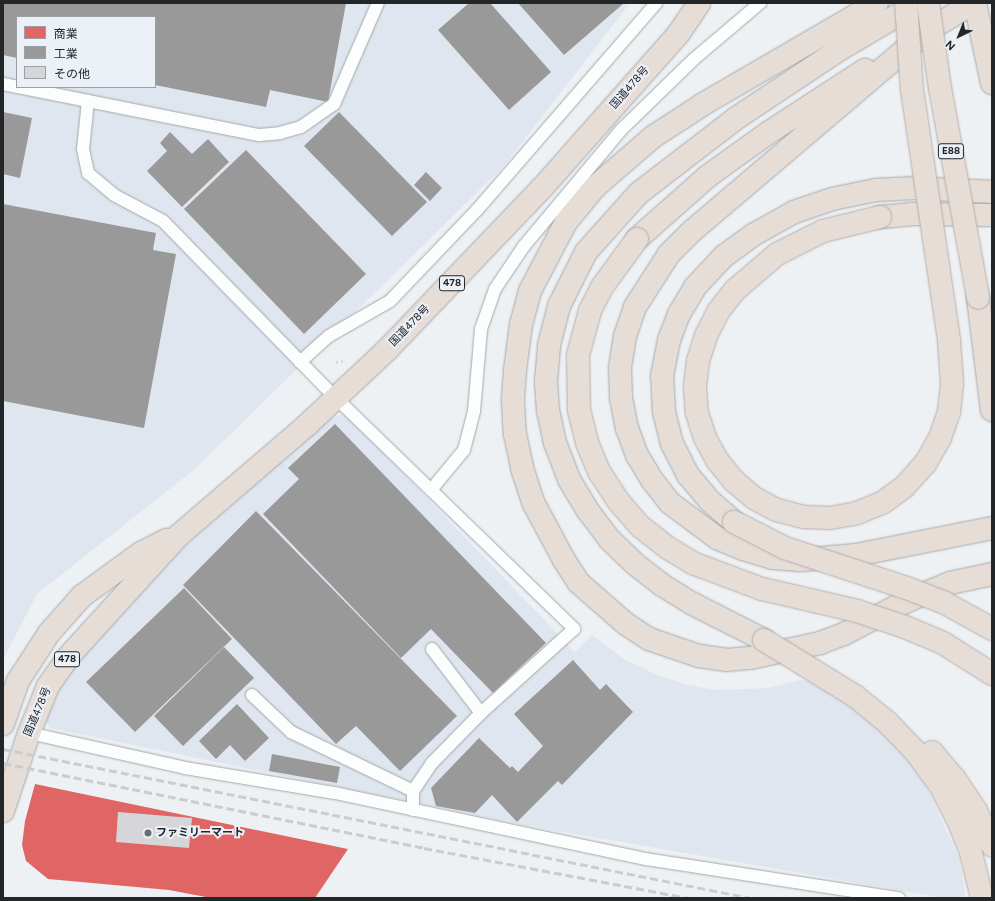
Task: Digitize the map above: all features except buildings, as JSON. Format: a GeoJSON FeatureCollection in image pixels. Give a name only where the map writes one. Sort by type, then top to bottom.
{"type":"FeatureCollection","features":[{"type":"Feature","properties":{"kind":"highway","name":"国道478号"},"geometry":{"type":"LineString","coordinates":[[3,811],[29,733],[48,686],[68,656],[178,536],[336,398],[387,350],[542,188],[679,33],[699,3]]}},
{"type":"Feature","properties":{"kind":"highway"},"geometry":{"type":"LineString","coordinates":[[879,3],[736,119],[651,184],[621,212],[586,252],[559,306],[549,345],[546,381],[548,411],[555,443],[569,479],[588,511],[610,540],[635,564],[691,603],[825,669],[861,691],[927,745],[954,778],[976,811],[992,845]]}},
{"type":"Feature","properties":{"kind":"highway"},"geometry":{"type":"LineString","coordinates":[[879,3],[702,105],[654,136],[595,187],[566,222],[545,258],[530,291],[521,324],[513,401],[522,468],[534,504],[556,547],[579,583],[626,624],[649,639],[705,657],[744,659],[776,654],[844,634],[907,602],[950,583],[975,575],[992,574]]}},
{"type":"Feature","properties":{"kind":"highway"},"geometry":{"type":"LineString","coordinates":[[906,3],[912,90],[930,205],[931,213],[932,220],[933,228],[943,289],[949,340],[952,382],[948,412],[940,438],[925,464],[904,487],[882,503],[857,513],[830,518],[804,517],[778,510],[760,501],[734,481],[717,460],[705,438],[697,413],[695,387],[698,361],[706,336],[718,312],[735,290],[777,254],[823,231],[880,217],[912,214],[928,214],[936,214],[976,214],[992,215]]}},
{"type":"Feature","properties":{"kind":"highway"},"geometry":{"type":"LineString","coordinates":[[736,119],[842,48],[918,3]]}},
{"type":"Feature","properties":{"kind":"highway","name":"E88"},"geometry":{"type":"LineString","coordinates":[[928,3],[940,88],[978,298],[992,410]]}},
{"type":"Feature","properties":{"kind":"highway"},"geometry":{"type":"LineString","coordinates":[[992,83],[974,3],[833,89],[762,137],[702,181],[637,239],[602,287],[590,311],[578,355],[579,410],[587,443],[600,473],[619,502],[640,527],[668,548],[695,564],[762,588],[857,611],[905,627],[943,643],[992,674]]}},
{"type":"Feature","properties":{"kind":"highway"},"geometry":{"type":"LineString","coordinates":[[926,32],[716,210],[669,254],[636,307],[625,336],[620,368],[621,398],[627,428],[638,455],[652,480],[670,503],[717,538],[743,549],[773,558],[801,560],[856,556],[992,528]]}},
{"type":"Feature","properties":{"kind":"highway"},"geometry":{"type":"LineString","coordinates":[[992,192],[916,188],[876,190],[832,199],[794,212],[753,235],[724,256],[695,287],[680,314],[669,340],[662,376],[664,411],[672,444],[688,475],[709,500],[734,522],[756,536],[785,548],[932,598],[975,618],[992,629]]}},
{"type":"Feature","properties":{"kind":"highway","name":"国道478号"},"geometry":{"type":"LineString","coordinates":[[3,724],[18,681],[49,633],[82,596],[141,554],[178,536]]}},
{"type":"Feature","properties":{"kind":"highway"},"geometry":{"type":"LineString","coordinates":[[764,640],[855,696],[887,722],[916,752],[940,785],[958,820],[971,853],[982,898]]}},
{"type":"Feature","properties":{"kind":"lane"},"geometry":{"type":"LineString","coordinates":[[23,88],[259,135],[280,133],[301,128],[334,104],[378,3]]}},
{"type":"Feature","properties":{"kind":"lane"},"geometry":{"type":"LineString","coordinates":[[300,362],[329,336],[390,301],[477,210],[656,3]]}},
{"type":"Feature","properties":{"kind":"lane"},"geometry":{"type":"LineString","coordinates":[[431,490],[464,450],[474,411],[481,329],[495,289],[524,246],[621,130],[694,59],[760,3]]}},
{"type":"Feature","properties":{"kind":"lane"},"geometry":{"type":"LineString","coordinates":[[3,84],[16,87]]}},
{"type":"Feature","properties":{"kind":"lane"},"geometry":{"type":"LineString","coordinates":[[88,101],[83,149],[88,173],[114,196],[163,221],[336,398],[574,629],[481,713],[432,762],[413,790],[413,810]]}},
{"type":"Feature","properties":{"kind":"lane"},"geometry":{"type":"LineString","coordinates":[[432,649],[481,713]]}},
{"type":"Feature","properties":{"kind":"lane"},"geometry":{"type":"LineString","coordinates":[[252,695],[290,732],[413,790]]}},
{"type":"Feature","properties":{"kind":"lane"},"geometry":{"type":"LineString","coordinates":[[29,733],[185,768],[335,793],[646,859],[732,870],[898,898]]}},
{"type":"Feature","properties":{"kind":"shaded area"},"geometry":{"type":"Polygon","coordinates":[[[3,3],[630,3],[504,166],[195,469],[37,594],[3,660],[3,3]]]}},
{"type":"Feature","properties":{"kind":"shaded area"},"geometry":{"type":"Polygon","coordinates":[[[342,415],[355,423],[575,652],[592,635],[624,659],[655,674],[688,685],[715,690],[768,688],[800,680],[817,682],[864,715],[906,757],[927,788],[959,858],[966,898],[944,898],[523,825],[50,728],[45,720],[54,699],[78,659],[163,565],[331,418],[342,415]]]}},
{"type":"Feature","properties":{"kind":"railway"},"geometry":{"type":"LineString","coordinates":[[3,749],[751,898]]}},
{"type":"Feature","properties":{"kind":"railway"},"geometry":{"type":"LineString","coordinates":[[3,763],[424,848],[688,898]]}},
{"type":"Feature","properties":{"kind":"place","name":"ファミリーマート"},"geometry":{"type":"Point","coordinates":[148,833]}}]}
